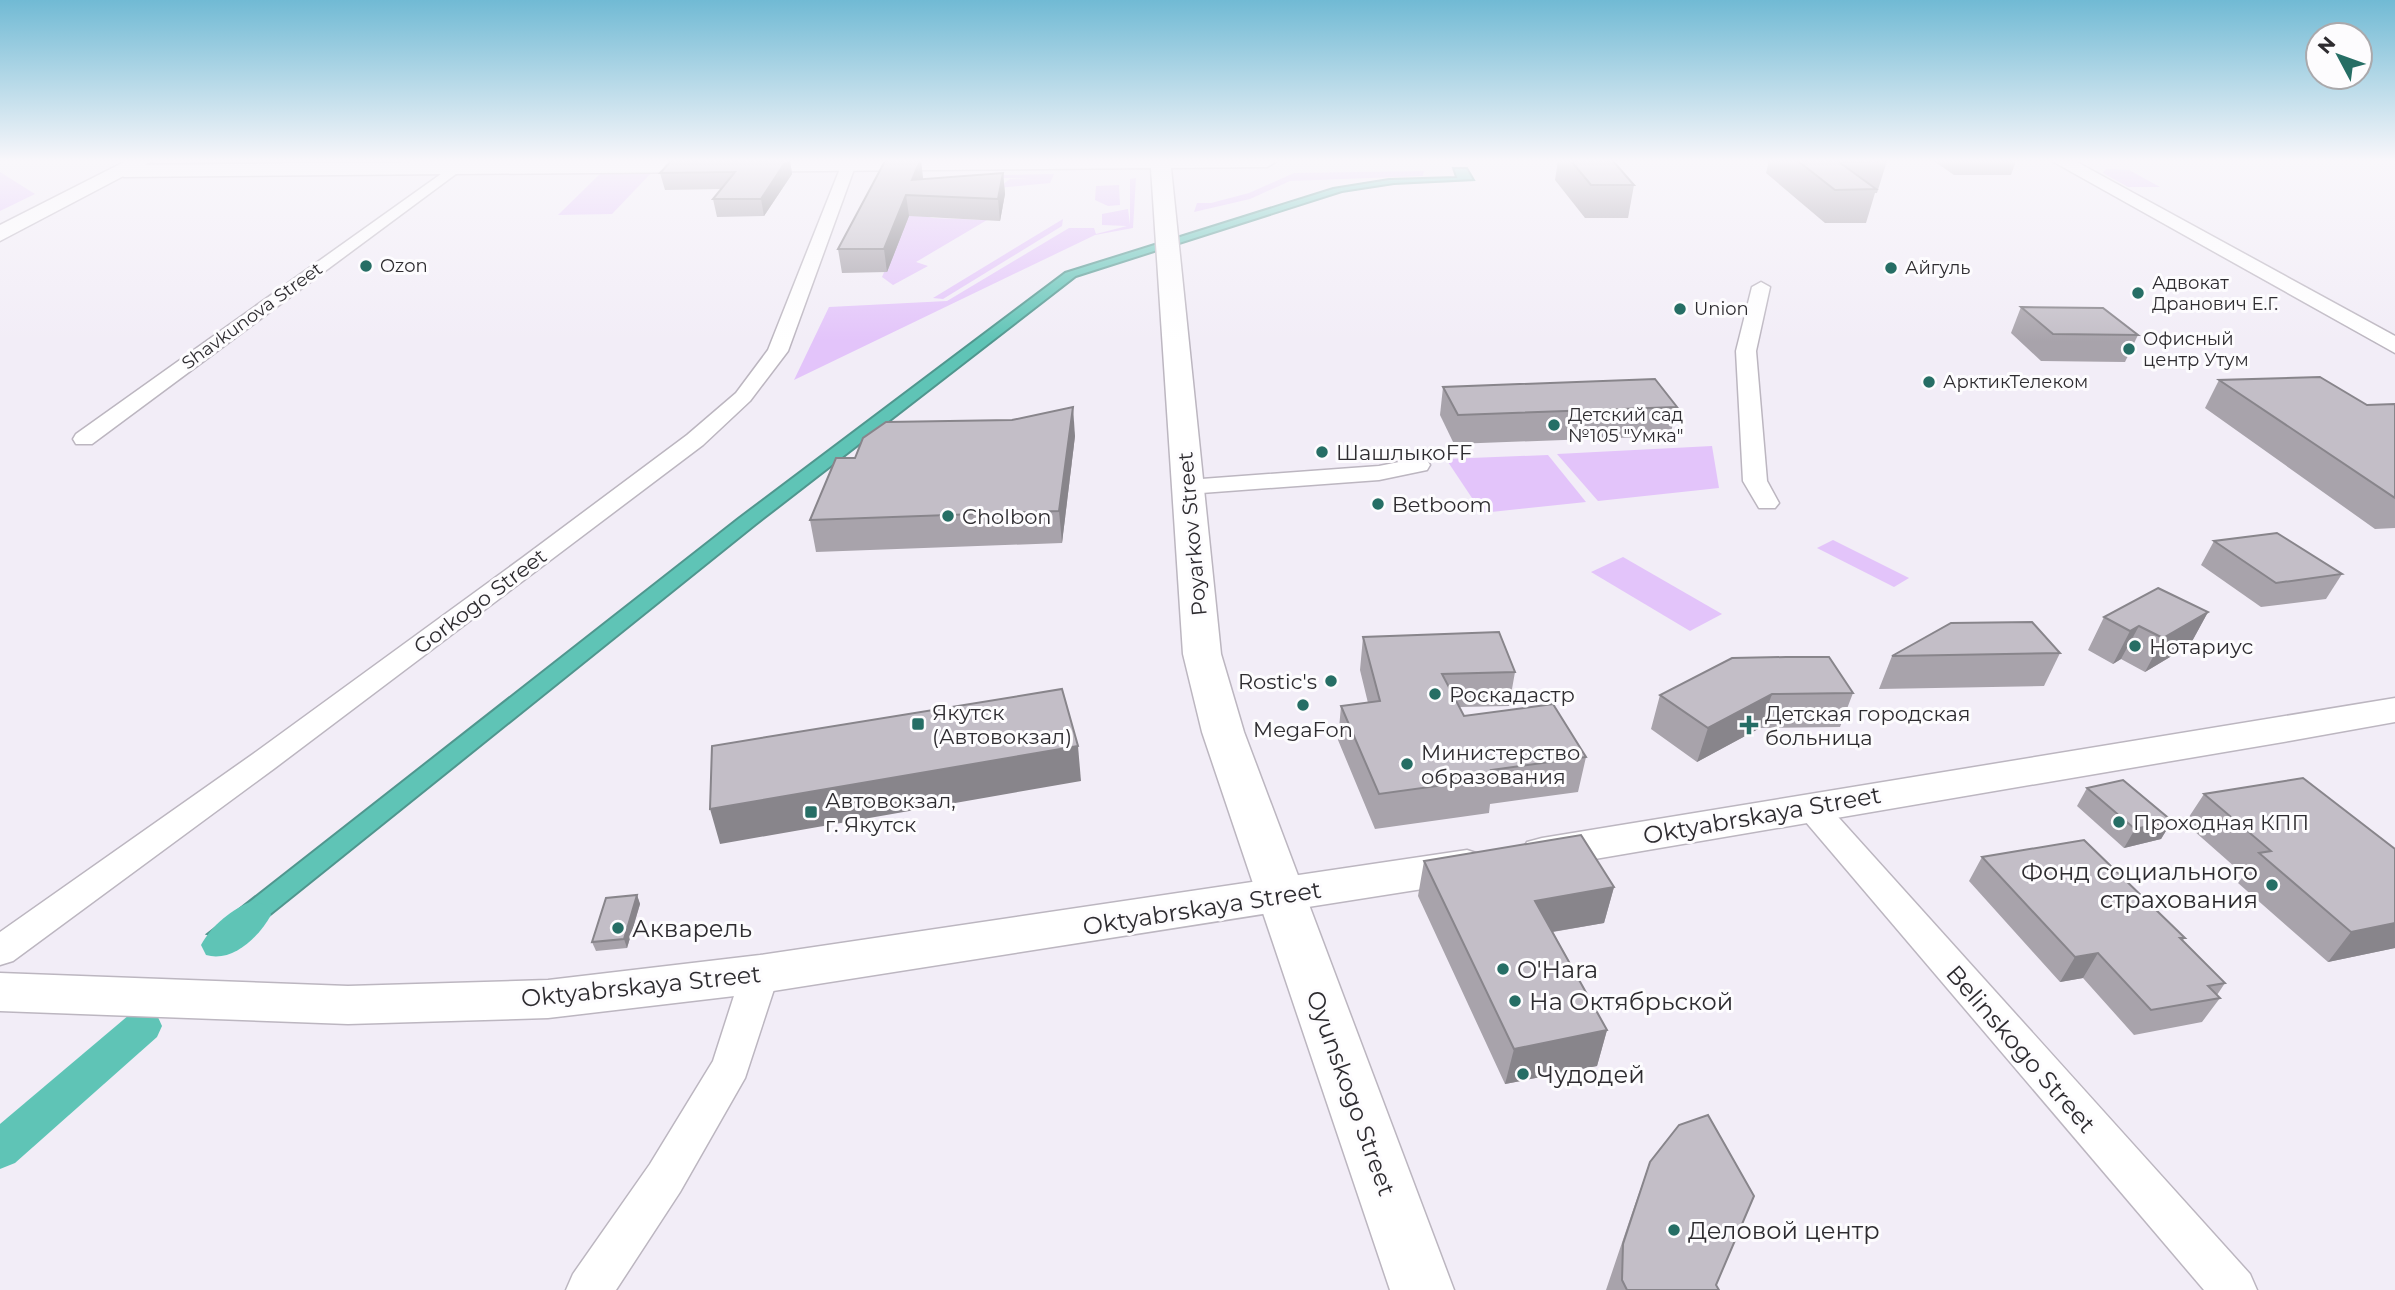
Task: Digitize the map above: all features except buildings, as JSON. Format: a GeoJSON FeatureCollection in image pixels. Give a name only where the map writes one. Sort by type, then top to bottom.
{"type":"FeatureCollection","features":[{"type":"Feature","properties":{"kind":"main road"},"geometry":{"type":"LineString","coordinates":[[0,234],[25,221]]}},
{"type":"Feature","properties":{"kind":"main road","name":"Poyarkov Street"},"geometry":{"type":"LineString","coordinates":[[1168,221],[1193,571],[1202,654],[1223,732],[1280,896]]}},
{"type":"Feature","properties":{"kind":"main road","name":"Oyunskogo Street"},"geometry":{"type":"LineString","coordinates":[[1280,896],[1422,1290]]}},
{"type":"Feature","properties":{"kind":"street","name":"Shavkunova Street"},"geometry":{"type":"LineString","coordinates":[[84,439],[381,221]]}},
{"type":"Feature","properties":{"kind":"street","name":"Gorkogo Street"},"geometry":{"type":"LineString","coordinates":[[0,951],[264,761],[695,440],[743,397],[778,351],[827,221]]}},
{"type":"Feature","properties":{"kind":"street"},"geometry":{"type":"LineString","coordinates":[[2170,221],[2395,346]]}},
{"type":"Feature","properties":{"kind":"street"},"geometry":{"type":"LineString","coordinates":[[1761,287],[1746,351],[1755,481],[1767,503]]}},
{"type":"Feature","properties":{"kind":"street"},"geometry":{"type":"LineString","coordinates":[[1188,488],[1379,473],[1419,465]]}},
{"type":"Feature","properties":{"kind":"street","name":"Oktyabrskaya Street"},"geometry":{"type":"LineString","coordinates":[[0,992],[348,1005],[548,999],[760,974],[1280,896],[1810,806],[2232,740],[2395,710]]}},
{"type":"Feature","properties":{"kind":"street","name":"Belinskogo Street"},"geometry":{"type":"LineString","coordinates":[[1810,806],[2234,1290]]}},
{"type":"Feature","properties":{"kind":"street"},"geometry":{"type":"LineString","coordinates":[[589,1290],[665,1178],[731,1066],[760,974]]}},
{"type":"Feature","properties":{"kind":"shaded area"},"geometry":{"type":"Polygon","coordinates":[[[907,221],[985,221],[916,262],[928,266],[893,285],[882,277],[907,221]]]}},
{"type":"Feature","properties":{"kind":"shaded area"},"geometry":{"type":"Polygon","coordinates":[[[1063,221],[1062,226],[943,299],[933,298],[1063,221]]]}},
{"type":"Feature","properties":{"kind":"shaded area"},"geometry":{"type":"Polygon","coordinates":[[[1102,221],[1130,221],[1130,225],[1130,221],[1133,221],[1133,228],[1095,235],[794,380],[829,307],[947,301],[1069,228],[1094,228],[1096,234],[1127,226],[1102,225],[1102,221]]]}},
{"type":"Feature","properties":{"kind":"shaded area"},"geometry":{"type":"Polygon","coordinates":[[[1227,221],[1251,221],[1076,277],[756,525],[248,933],[235,941],[207,934],[738,518],[1065,272],[1227,221]]]}},
{"type":"Feature","properties":{"kind":"shaded area"},"geometry":{"type":"Polygon","coordinates":[[[1712,446],[1719,488],[1598,501],[1557,454],[1712,446]]]}},
{"type":"Feature","properties":{"kind":"shaded area"},"geometry":{"type":"Polygon","coordinates":[[[1548,455],[1586,502],[1482,513],[1446,459],[1548,455]]]}},
{"type":"Feature","properties":{"kind":"shaded area"},"geometry":{"type":"Polygon","coordinates":[[[1833,540],[1909,578],[1894,587],[1817,548],[1833,540]]]}},
{"type":"Feature","properties":{"kind":"shaded area"},"geometry":{"type":"Polygon","coordinates":[[[1623,557],[1722,614],[1690,631],[1591,572],[1623,557]]]}},
{"type":"Feature","properties":{"kind":"waterway"},"geometry":{"type":"LineString","coordinates":[[219,945],[253,915]]}},
{"type":"Feature","properties":{"kind":"waterway"},"geometry":{"type":"LineString","coordinates":[[0,1150],[119,1050],[143,1026]]}},
{"type":"Feature","properties":{"kind":"place","name":"Ozon"},"geometry":{"type":"Point","coordinates":[366,266]}},
{"type":"Feature","properties":{"kind":"place","name":"Айгуль"},"geometry":{"type":"Point","coordinates":[1891,268]}},
{"type":"Feature","properties":{"kind":"place","name":"Адвокат Дранович Е.Г."},"geometry":{"type":"Point","coordinates":[2138,293]}},
{"type":"Feature","properties":{"kind":"place","name":"Union"},"geometry":{"type":"Point","coordinates":[1680,309]}},
{"type":"Feature","properties":{"kind":"place","name":"Офисный центр Утум"},"geometry":{"type":"Point","coordinates":[2129,349]}},
{"type":"Feature","properties":{"kind":"place","name":"АрктикТелеком"},"geometry":{"type":"Point","coordinates":[1929,382]}},
{"type":"Feature","properties":{"kind":"place","name":"Детский сад №105 \"Умка\""},"geometry":{"type":"Point","coordinates":[1554,425]}},
{"type":"Feature","properties":{"kind":"place","name":"ШашлыкоFF"},"geometry":{"type":"Point","coordinates":[1322,452]}},
{"type":"Feature","properties":{"kind":"place","name":"Betboom"},"geometry":{"type":"Point","coordinates":[1378,504]}},
{"type":"Feature","properties":{"kind":"place","name":"Cholbon"},"geometry":{"type":"Point","coordinates":[948,516]}},
{"type":"Feature","properties":{"kind":"place","name":"Нотариус"},"geometry":{"type":"Point","coordinates":[2135,646]}},
{"type":"Feature","properties":{"kind":"place","name":"Rostic's"},"geometry":{"type":"Point","coordinates":[1331,681]}},
{"type":"Feature","properties":{"kind":"place","name":"Роскадастр"},"geometry":{"type":"Point","coordinates":[1435,694]}},
{"type":"Feature","properties":{"kind":"place","name":"MegaFon"},"geometry":{"type":"Point","coordinates":[1303,705]}},
{"type":"Feature","properties":{"kind":"place","name":"Якутск (Автовокзал)"},"geometry":{"type":"Point","coordinates":[918,724]}},
{"type":"Feature","properties":{"kind":"place","name":"Детская городская больница"},"geometry":{"type":"Point","coordinates":[1749,725]}},
{"type":"Feature","properties":{"kind":"place","name":"Министерство образования"},"geometry":{"type":"Point","coordinates":[1407,764]}},
{"type":"Feature","properties":{"kind":"place","name":"Автовокзал, г. Якутск"},"geometry":{"type":"Point","coordinates":[811,812]}},
{"type":"Feature","properties":{"kind":"place","name":"Проходная КПП"},"geometry":{"type":"Point","coordinates":[2119,822]}},
{"type":"Feature","properties":{"kind":"place","name":"Фонд социального страхования"},"geometry":{"type":"Point","coordinates":[2272,885]}},
{"type":"Feature","properties":{"kind":"place","name":"Акварель"},"geometry":{"type":"Point","coordinates":[618,928]}},
{"type":"Feature","properties":{"kind":"place","name":"O'Hara"},"geometry":{"type":"Point","coordinates":[1503,969]}},
{"type":"Feature","properties":{"kind":"place","name":"На Октябрьской"},"geometry":{"type":"Point","coordinates":[1515,1001]}},
{"type":"Feature","properties":{"kind":"place","name":"Чудодей"},"geometry":{"type":"Point","coordinates":[1523,1074]}},
{"type":"Feature","properties":{"kind":"place","name":"Деловой центр"},"geometry":{"type":"Point","coordinates":[1674,1230]}}]}
